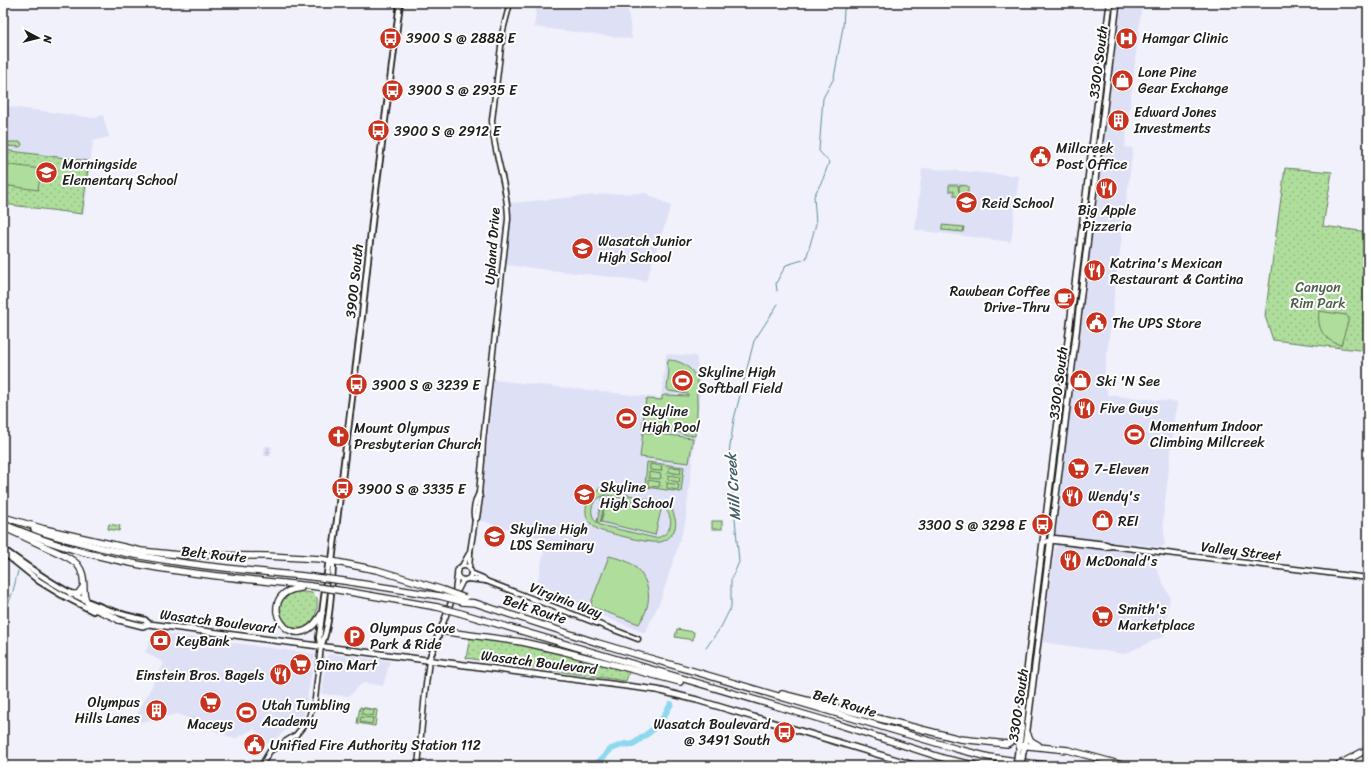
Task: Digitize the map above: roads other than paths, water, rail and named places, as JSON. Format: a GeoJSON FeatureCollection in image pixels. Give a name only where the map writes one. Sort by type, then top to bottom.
{"type":"FeatureCollection","features":[{"type":"Feature","properties":{"kind":"highway"},"geometry":{"type":"LineString","coordinates":[[3,517],[44,529],[141,550],[180,555],[275,556],[332,561],[377,570],[443,590],[464,600]]}},
{"type":"Feature","properties":{"kind":"highway","name":"Belt Route"},"geometry":{"type":"LineString","coordinates":[[3,517],[42,532],[138,556],[184,563],[344,581],[464,600],[598,643],[957,749],[1002,760],[1051,766]]}},
{"type":"Feature","properties":{"kind":"highway","name":"Belt Route"},"geometry":{"type":"LineString","coordinates":[[3,524],[42,540],[94,555],[139,565],[180,572],[312,586],[460,612],[946,759],[978,766]]}},
{"type":"Feature","properties":{"kind":"highway"},"geometry":{"type":"LineString","coordinates":[[3,528],[70,558],[80,569],[84,582],[84,592],[91,607],[110,614],[119,620]]}},
{"type":"Feature","properties":{"kind":"highway"},"geometry":{"type":"LineString","coordinates":[[71,594],[75,595],[79,593],[84,582]]}},
{"type":"Feature","properties":{"kind":"highway"},"geometry":{"type":"LineString","coordinates":[[312,586],[293,588],[282,595],[277,605],[277,617],[290,631],[298,632],[309,629],[316,623],[322,613]]}},
{"type":"Feature","properties":{"kind":"highway"},"geometry":{"type":"LineString","coordinates":[[440,631],[522,642],[748,698]]}},
{"type":"Feature","properties":{"kind":"highway"},"geometry":{"type":"LineString","coordinates":[[735,684],[801,698],[960,739],[1007,744],[1015,739],[1021,730]]}},
{"type":"Feature","properties":{"kind":"highway"},"geometry":{"type":"LineString","coordinates":[[1027,733],[1031,741],[1036,745],[1068,750],[1126,766]]}},
{"type":"Feature","properties":{"kind":"highway"},"geometry":{"type":"LineString","coordinates":[[1021,748],[1046,747]]}},
{"type":"Feature","properties":{"kind":"highway"},"geometry":{"type":"LineString","coordinates":[[1336,766],[1368,749]]}},
{"type":"Feature","properties":{"kind":"main road","name":"3900 South"},"geometry":{"type":"LineString","coordinates":[[321,646],[325,638],[333,567],[332,561],[374,206],[400,3]]}},
{"type":"Feature","properties":{"kind":"main road","name":"3300 South"},"geometry":{"type":"LineString","coordinates":[[1021,766],[1021,730],[1110,3]]}},
{"type":"Feature","properties":{"kind":"main road","name":"3300 South"},"geometry":{"type":"LineString","coordinates":[[1016,766],[1027,733],[1117,3]]}},
{"type":"Feature","properties":{"kind":"main road","name":"Wasatch Boulevard"},"geometry":{"type":"LineString","coordinates":[[3,551],[7,552],[49,581],[71,594],[110,610],[145,620],[149,624]]}},
{"type":"Feature","properties":{"kind":"main road","name":"Wasatch Boulevard"},"geometry":{"type":"LineString","coordinates":[[3,551],[39,581],[62,595],[85,607],[119,620],[143,626],[149,624],[657,690],[693,699],[917,766]]}},
{"type":"Feature","properties":{"kind":"main road","name":"3900 South"},"geometry":{"type":"LineString","coordinates":[[321,646],[319,638],[328,566],[332,561]]}},
{"type":"Feature","properties":{"kind":"main road"},"geometry":{"type":"LineString","coordinates":[[429,660],[440,631]]}},
{"type":"Feature","properties":{"kind":"street","name":"Upland Drive"},"geometry":{"type":"LineString","coordinates":[[475,520],[478,515],[480,498],[479,493],[483,441],[508,219],[492,120],[503,30],[510,3]]}},
{"type":"Feature","properties":{"kind":"street","name":"Upland Drive"},"geometry":{"type":"LineString","coordinates":[[465,579],[470,570],[470,552],[476,512],[476,498],[479,493]]}},
{"type":"Feature","properties":{"kind":"street","name":"Valley Street"},"geometry":{"type":"LineString","coordinates":[[1051,539],[1055,538],[1106,544],[1111,546],[1368,578]]}},
{"type":"Feature","properties":{"kind":"street"},"geometry":{"type":"LineString","coordinates":[[1043,543],[1051,539]]}},
{"type":"Feature","properties":{"kind":"street","name":"Upland Drive"},"geometry":{"type":"LineString","coordinates":[[458,576],[457,570],[462,566],[470,552]]}},
{"type":"Feature","properties":{"kind":"street","name":"Virginia Way"},"geometry":{"type":"LineString","coordinates":[[462,566],[486,581]]}},
{"type":"Feature","properties":{"kind":"street"},"geometry":{"type":"LineString","coordinates":[[440,631],[455,592],[458,576],[465,579],[455,592]]}},
{"type":"Feature","properties":{"kind":"street","name":"Virginia Way"},"geometry":{"type":"LineString","coordinates":[[465,579],[486,581],[573,615],[638,638]]}},
{"type":"Feature","properties":{"kind":"street"},"geometry":{"type":"LineString","coordinates":[[262,766],[270,751],[296,735],[308,720],[315,699],[321,646]]}},
{"type":"Feature","properties":{"kind":"street"},"geometry":{"type":"LineString","coordinates":[[418,766],[429,660]]}},
{"type":"Feature","properties":{"kind":"waterway","name":"Mill Creek"},"geometry":{"type":"LineString","coordinates":[[777,291],[776,283],[786,265],[806,259],[816,224],[814,196],[823,179],[829,162],[819,151],[823,98],[834,78],[843,27],[844,9],[854,3]]}},
{"type":"Feature","properties":{"kind":"waterway","name":"Mill Creek"},"geometry":{"type":"LineString","coordinates":[[706,648],[721,627],[731,607],[731,580],[739,562],[729,453],[734,419],[754,341],[778,304]]}},
{"type":"Feature","properties":{"kind":"waterway"},"geometry":{"type":"LineString","coordinates":[[3,618],[13,591],[18,571]]}},
{"type":"Feature","properties":{"kind":"waterway","name":"Mill Creek"},"geometry":{"type":"LineString","coordinates":[[595,766],[611,749],[625,744],[632,745],[651,731],[662,719],[671,704]]}},
{"type":"Feature","properties":{"kind":"place","name":"3900 S @ 2888 E"},"geometry":{"type":"Point","coordinates":[391,38]}},
{"type":"Feature","properties":{"kind":"place","name":"Hamgar Clinic"},"geometry":{"type":"Point","coordinates":[1127,38]}},
{"type":"Feature","properties":{"kind":"place","name":"Lone Pine Gear Exchange"},"geometry":{"type":"Point","coordinates":[1123,80]}},
{"type":"Feature","properties":{"kind":"place","name":"3900 S @ 2935 E"},"geometry":{"type":"Point","coordinates":[393,90]}},
{"type":"Feature","properties":{"kind":"place","name":"Edward Jones Investments"},"geometry":{"type":"Point","coordinates":[1118,120]}},
{"type":"Feature","properties":{"kind":"place","name":"3900 S @ 2912 E"},"geometry":{"type":"Point","coordinates":[379,131]}},
{"type":"Feature","properties":{"kind":"place","name":"Millcreek Post Office"},"geometry":{"type":"Point","coordinates":[1041,156]}},
{"type":"Feature","properties":{"kind":"place","name":"Morningside Elementary School"},"geometry":{"type":"Point","coordinates":[46,172]}},
{"type":"Feature","properties":{"kind":"place","name":"Big Apple Pizzeria"},"geometry":{"type":"Point","coordinates":[1107,188]}},
{"type":"Feature","properties":{"kind":"place","name":"Reid School"},"geometry":{"type":"Point","coordinates":[967,203]}},
{"type":"Feature","properties":{"kind":"place","name":"Wasatch Junior High School"},"geometry":{"type":"Point","coordinates":[582,249]}},
{"type":"Feature","properties":{"kind":"place","name":"Katrina's Mexican Restaurant & Cantina"},"geometry":{"type":"Point","coordinates":[1095,271]}},
{"type":"Feature","properties":{"kind":"place","name":"Rawbean Coffee Drive-Thru"},"geometry":{"type":"Point","coordinates":[1065,299]}},
{"type":"Feature","properties":{"kind":"place","name":"The UPS Store"},"geometry":{"type":"Point","coordinates":[1097,323]}},
{"type":"Feature","properties":{"kind":"place","name":"Skyline High Softball Field"},"geometry":{"type":"Point","coordinates":[682,380]}},
{"type":"Feature","properties":{"kind":"place","name":"Ski 'N See"},"geometry":{"type":"Point","coordinates":[1081,381]}},
{"type":"Feature","properties":{"kind":"place","name":"3900 S @ 3239 E"},"geometry":{"type":"Point","coordinates":[356,385]}},
{"type":"Feature","properties":{"kind":"place","name":"Five Guys"},"geometry":{"type":"Point","coordinates":[1084,408]}},
{"type":"Feature","properties":{"kind":"place","name":"Skyline High Pool"},"geometry":{"type":"Point","coordinates":[627,419]}},
{"type":"Feature","properties":{"kind":"place","name":"Momentum Indoor Climbing Millcreek"},"geometry":{"type":"Point","coordinates":[1135,434]}},
{"type":"Feature","properties":{"kind":"place","name":"Mount Olympus Presbyterian Church"},"geometry":{"type":"Point","coordinates":[339,436]}},
{"type":"Feature","properties":{"kind":"place","name":"7-Eleven"},"geometry":{"type":"Point","coordinates":[1078,469]}},
{"type":"Feature","properties":{"kind":"place","name":"3900 S @ 3335 E"},"geometry":{"type":"Point","coordinates":[343,489]}},
{"type":"Feature","properties":{"kind":"place","name":"Skyline High School"},"geometry":{"type":"Point","coordinates":[585,495]}},
{"type":"Feature","properties":{"kind":"place","name":"Wendy's"},"geometry":{"type":"Point","coordinates":[1072,496]}},
{"type":"Feature","properties":{"kind":"place","name":"REI"},"geometry":{"type":"Point","coordinates":[1103,521]}},
{"type":"Feature","properties":{"kind":"place","name":"3300 S @ 3298 E"},"geometry":{"type":"Point","coordinates":[1042,525]}},
{"type":"Feature","properties":{"kind":"place","name":"Skyline High LDS Seminary"},"geometry":{"type":"Point","coordinates":[494,537]}},
{"type":"Feature","properties":{"kind":"place","name":"McDonald's"},"geometry":{"type":"Point","coordinates":[1070,561]}},
{"type":"Feature","properties":{"kind":"place","name":"Smith's Marketplace"},"geometry":{"type":"Point","coordinates":[1103,617]}},
{"type":"Feature","properties":{"kind":"place","name":"Olympus Cove Park & Ride"},"geometry":{"type":"Point","coordinates":[354,636]}},
{"type":"Feature","properties":{"kind":"place","name":"KeyBank"},"geometry":{"type":"Point","coordinates":[160,641]}},
{"type":"Feature","properties":{"kind":"place","name":"Dino Mart"},"geometry":{"type":"Point","coordinates":[301,665]}},
{"type":"Feature","properties":{"kind":"place","name":"Einstein Bros. Bagels"},"geometry":{"type":"Point","coordinates":[280,675]}},
{"type":"Feature","properties":{"kind":"place","name":"Maceys"},"geometry":{"type":"Point","coordinates":[210,702]}},
{"type":"Feature","properties":{"kind":"place","name":"Olympus Hills Lanes"},"geometry":{"type":"Point","coordinates":[156,710]}},
{"type":"Feature","properties":{"kind":"place","name":"Utah Tumbling Academy"},"geometry":{"type":"Point","coordinates":[247,713]}},
{"type":"Feature","properties":{"kind":"place","name":"Wasatch Boulevard @ 3491 South"},"geometry":{"type":"Point","coordinates":[785,732]}},
{"type":"Feature","properties":{"kind":"place","name":"Unified Fire Authority Station 112"},"geometry":{"type":"Point","coordinates":[255,745]}},
{"type":"Feature","properties":{"kind":"park label","name":"Canyon Rim Park"},"geometry":{"type":"Point","coordinates":[1318,296]}}]}
